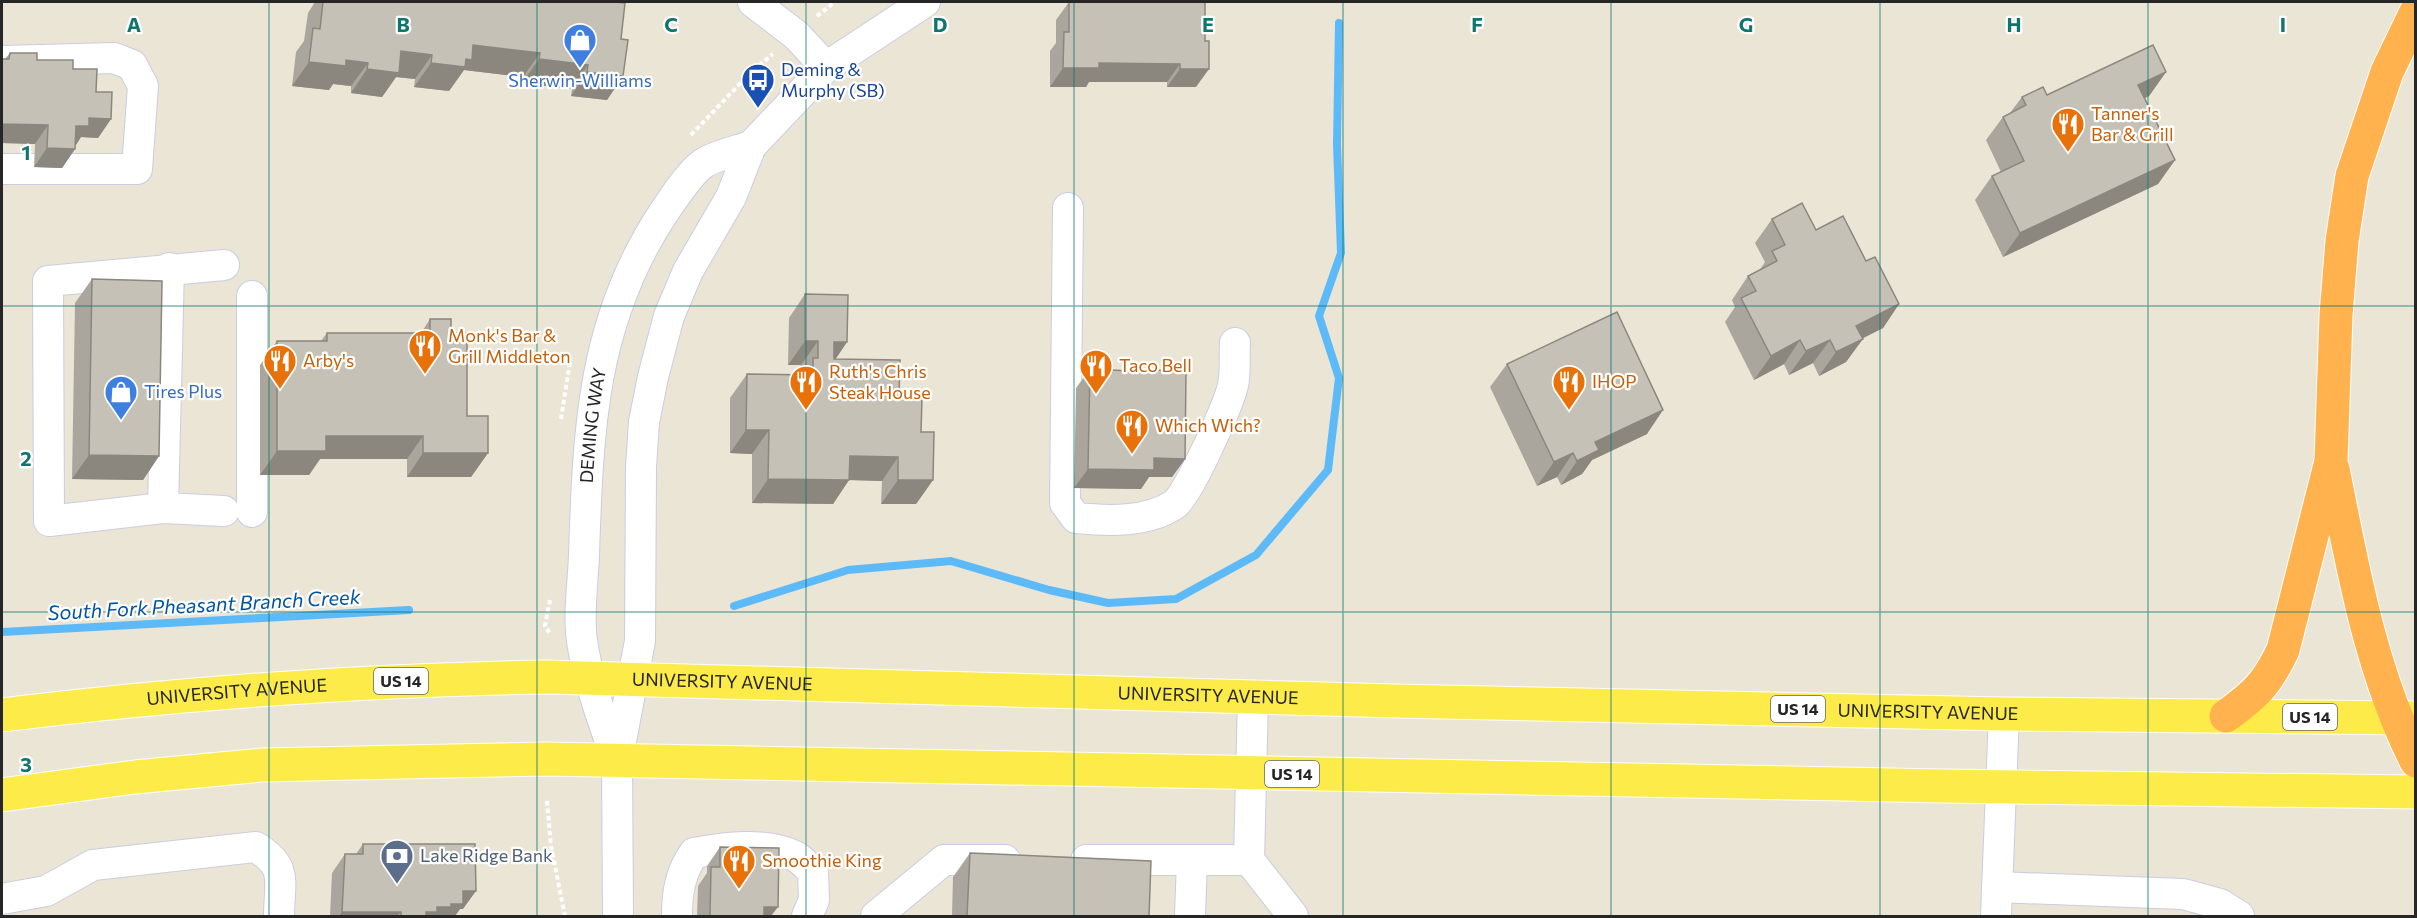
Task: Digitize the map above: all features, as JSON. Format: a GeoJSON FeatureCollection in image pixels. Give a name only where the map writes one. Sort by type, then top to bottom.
{"type":"FeatureCollection","features":[{"type":"Feature","properties":{"kind":"highway"},"geometry":{"type":"LineString","coordinates":[[2226,717],[2269,679],[2283,650],[2331,461],[2336,315],[2342,242],[2352,176],[2386,72],[2415,12]]}},
{"type":"Feature","properties":{"kind":"highway"},"geometry":{"type":"LineString","coordinates":[[2331,461],[2362,611],[2405,718],[2415,761]]}},
{"type":"Feature","properties":{"kind":"main road","name":"UNIVERSITY AVENUE"},"geometry":{"type":"LineString","coordinates":[[2,715],[177,696],[403,681],[589,679],[1253,698],[2004,714],[2405,718]]}},
{"type":"Feature","properties":{"kind":"main road","name":"US 14"},"geometry":{"type":"LineString","coordinates":[[2,795],[135,777],[262,765],[546,759],[1252,774],[2415,792]]}},
{"type":"Feature","properties":{"kind":"street"},"geometry":{"type":"LineString","coordinates":[[753,2],[796,35],[826,67]]}},
{"type":"Feature","properties":{"kind":"street","name":"DEMING WAY"},"geometry":{"type":"LineString","coordinates":[[618,916],[617,762],[640,641],[641,467],[645,422],[653,377],[669,316],[688,272],[731,197],[751,146],[826,67],[925,2]]}},
{"type":"Feature","properties":{"kind":"street"},"geometry":{"type":"LineString","coordinates":[[2,61],[114,58],[132,65],[143,86],[137,169],[2,169]]}},
{"type":"Feature","properties":{"kind":"street","name":"DEMING WAY"},"geometry":{"type":"LineString","coordinates":[[617,762],[589,679],[582,639],[588,447],[596,379],[611,319],[644,244],[674,198],[703,163],[751,146]]}},
{"type":"Feature","properties":{"kind":"street"},"geometry":{"type":"LineString","coordinates":[[1068,208],[1065,503],[1076,518],[1107,521],[1153,515],[1176,503],[1194,480],[1233,385],[1235,343]]}},
{"type":"Feature","properties":{"kind":"street"},"geometry":{"type":"LineString","coordinates":[[224,265],[169,268],[48,281],[50,521],[163,508],[238,512],[252,296]]}},
{"type":"Feature","properties":{"kind":"street"},"geometry":{"type":"LineString","coordinates":[[163,508],[169,268]]}},
{"type":"Feature","properties":{"kind":"street"},"geometry":{"type":"LineString","coordinates":[[1253,698],[1249,860],[1293,916]]}},
{"type":"Feature","properties":{"kind":"street"},"geometry":{"type":"LineString","coordinates":[[1996,916],[2004,714]]}},
{"type":"Feature","properties":{"kind":"street"},"geometry":{"type":"LineString","coordinates":[[2,899],[46,891],[93,865],[256,847],[273,858],[279,870],[279,916]]}},
{"type":"Feature","properties":{"kind":"street"},"geometry":{"type":"LineString","coordinates":[[677,916],[677,892],[686,865],[694,853],[723,847],[775,849],[798,857],[813,872],[814,900],[807,916]]}},
{"type":"Feature","properties":{"kind":"street"},"geometry":{"type":"LineString","coordinates":[[876,916],[944,860],[1249,860]]}},
{"type":"Feature","properties":{"kind":"street"},"geometry":{"type":"LineString","coordinates":[[1190,916],[1192,860]]}},
{"type":"Feature","properties":{"kind":"street"},"geometry":{"type":"LineString","coordinates":[[1997,887],[2183,894],[2220,904],[2239,916]]}},
{"type":"Feature","properties":{"kind":"path"},"geometry":{"type":"LineString","coordinates":[[547,801],[551,846],[565,916]]}},
{"type":"Feature","properties":{"kind":"building"},"geometry":{"type":"Polygon","coordinates":[[[323,2],[625,3],[621,39],[628,40],[623,76],[587,72],[588,65],[539,59],[540,53],[473,45],[472,60],[466,59],[465,67],[431,63],[432,55],[401,51],[399,73],[367,69],[368,63],[346,60],[346,66],[309,62],[313,28],[320,29],[323,2]]]}},
{"type":"Feature","properties":{"kind":"building"},"geometry":{"type":"Polygon","coordinates":[[[1069,2],[1205,2],[1205,41],[1209,41],[1209,69],[1180,69],[1180,64],[1099,63],[1099,68],[1063,68],[1064,32],[1069,32],[1069,2]]]}},
{"type":"Feature","properties":{"kind":"building","name":"Tanner's Bar & Grill"},"geometry":{"type":"Polygon","coordinates":[[[2153,45],[2166,72],[2138,85],[2175,160],[2020,233],[1992,176],[2024,161],[2003,117],[2026,105],[2022,97],[2043,87],[2047,95],[2153,45]]]}},
{"type":"Feature","properties":{"kind":"building"},"geometry":{"type":"Polygon","coordinates":[[[10,53],[37,53],[37,60],[73,60],[73,69],[97,69],[96,92],[112,92],[111,119],[89,118],[89,126],[76,126],[75,149],[47,148],[48,125],[2,124],[2,59],[9,59],[10,53]]]}},
{"type":"Feature","properties":{"kind":"building"},"geometry":{"type":"Polygon","coordinates":[[[1802,203],[1816,230],[1843,216],[1866,261],[1875,257],[1899,304],[1856,326],[1863,339],[1836,352],[1830,340],[1806,351],[1800,340],[1771,356],[1741,298],[1756,291],[1748,276],[1777,261],[1772,251],[1785,245],[1772,219],[1802,203]]]}},
{"type":"Feature","properties":{"kind":"building"},"geometry":{"type":"Polygon","coordinates":[[[92,279],[162,281],[159,456],[89,455],[92,279]]]}},
{"type":"Feature","properties":{"kind":"building","name":"Ruth's Chris Steak House"},"geometry":{"type":"Polygon","coordinates":[[[805,294],[848,295],[847,342],[834,342],[834,359],[900,360],[899,398],[922,398],[921,432],[934,432],[933,480],[898,480],[898,457],[850,456],[849,480],[768,479],[769,430],[746,430],[747,374],[813,375],[813,358],[818,358],[818,341],[805,341],[805,294]]]}},
{"type":"Feature","properties":{"kind":"building","name":"IHOP"},"geometry":{"type":"Polygon","coordinates":[[[1617,312],[1663,410],[1595,442],[1599,450],[1577,461],[1573,453],[1554,462],[1507,364],[1617,312]]]}},
{"type":"Feature","properties":{"kind":"building"},"geometry":{"type":"Polygon","coordinates":[[[430,319],[451,319],[451,333],[467,333],[467,416],[488,416],[488,453],[423,453],[423,436],[326,436],[326,451],[277,451],[277,341],[327,341],[327,333],[430,333],[430,319]]]}},
{"type":"Feature","properties":{"kind":"building"},"geometry":{"type":"Polygon","coordinates":[[[1090,369],[1186,371],[1185,459],[1154,458],[1154,470],[1088,469],[1090,369]]]}},
{"type":"Feature","properties":{"kind":"building","name":"Lake Ridge Bank"},"geometry":{"type":"Polygon","coordinates":[[[363,844],[475,844],[476,891],[463,891],[463,904],[437,907],[437,912],[426,912],[426,916],[401,916],[401,912],[342,912],[345,854],[363,854],[363,844]]]}},
{"type":"Feature","properties":{"kind":"building"},"geometry":{"type":"Polygon","coordinates":[[[720,847],[779,848],[778,907],[764,907],[764,916],[710,916],[711,867],[720,867],[720,847]]]}},
{"type":"Feature","properties":{"kind":"building"},"geometry":{"type":"Polygon","coordinates":[[[970,853],[1151,861],[1149,916],[967,916],[970,853]]]}},
{"type":"Feature","properties":{"kind":"waterway","name":"South Fork Pheasant Branch Creek"},"geometry":{"type":"LineString","coordinates":[[734,606],[848,570],[951,561],[1049,590],[1108,603],[1176,599],[1256,555],[1328,470],[1339,378],[1319,316],[1341,253],[1337,144],[1339,23]]}},
{"type":"Feature","properties":{"kind":"waterway","name":"South Fork Pheasant Branch Creek"},"geometry":{"type":"LineString","coordinates":[[2,632],[409,610]]}},
{"type":"Feature","properties":{"kind":"place","name":"Sherwin-Williams"},"geometry":{"type":"Point","coordinates":[580,69]}},
{"type":"Feature","properties":{"kind":"place","name":"Deming & Murphy (SB)"},"geometry":{"type":"Point","coordinates":[758,109]}},
{"type":"Feature","properties":{"kind":"place","name":"Tanner's Bar & Grill"},"geometry":{"type":"Point","coordinates":[2068,153]}},
{"type":"Feature","properties":{"kind":"place","name":"Monk's Bar & Grill Middleton"},"geometry":{"type":"Point","coordinates":[425,375]}},
{"type":"Feature","properties":{"kind":"place","name":"Arby's"},"geometry":{"type":"Point","coordinates":[280,390]}},
{"type":"Feature","properties":{"kind":"place","name":"Taco Bell"},"geometry":{"type":"Point","coordinates":[1096,395]}},
{"type":"Feature","properties":{"kind":"place","name":"Ruth's Chris Steak House"},"geometry":{"type":"Point","coordinates":[806,411]}},
{"type":"Feature","properties":{"kind":"place","name":"IHOP"},"geometry":{"type":"Point","coordinates":[1569,411]}},
{"type":"Feature","properties":{"kind":"place","name":"Tires Plus"},"geometry":{"type":"Point","coordinates":[121,421]}},
{"type":"Feature","properties":{"kind":"place","name":"Which Wich?"},"geometry":{"type":"Point","coordinates":[1132,455]}},
{"type":"Feature","properties":{"kind":"place","name":"Lake Ridge Bank"},"geometry":{"type":"Point","coordinates":[397,885]}},
{"type":"Feature","properties":{"kind":"place","name":"Smoothie King"},"geometry":{"type":"Point","coordinates":[739,890]}}]}
